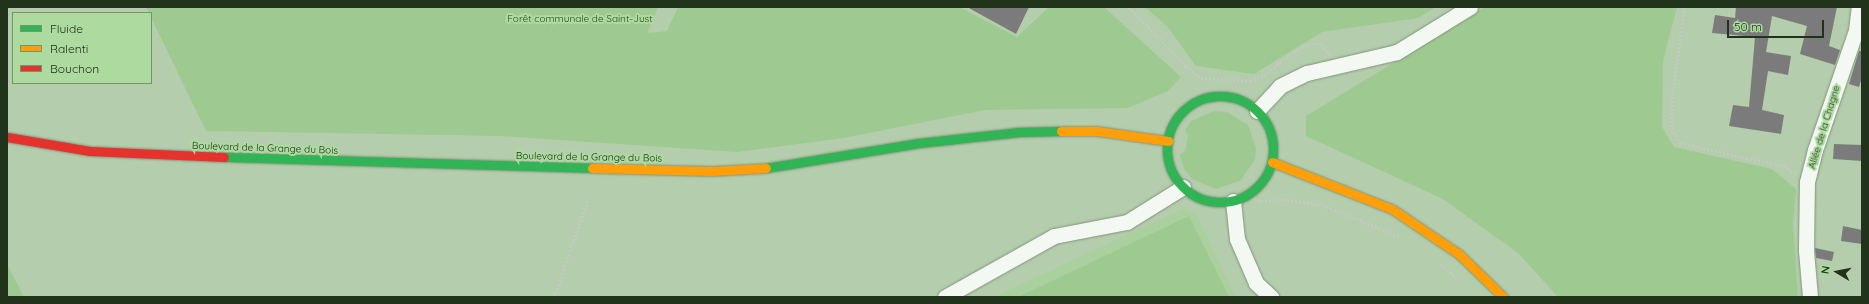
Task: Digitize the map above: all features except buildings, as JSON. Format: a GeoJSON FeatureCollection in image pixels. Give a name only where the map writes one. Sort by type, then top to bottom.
{"type":"FeatureCollection","features":[{"type":"Feature","properties":{"kind":"main road"},"geometry":{"type":"LineString","coordinates":[[1210,97],[1236,99],[1257,112],[1271,135],[1272,162],[1259,186],[1247,195],[1233,201],[1209,201],[1198,198],[1183,187],[1170,166],[1168,140],[1175,123],[1187,108],[1210,97]]}},
{"type":"Feature","properties":{"kind":"main road","name":"Boulevard de la Grange du Bois"},"geometry":{"type":"LineString","coordinates":[[7,137],[90,151],[340,162],[712,171],[783,167],[919,143],[1019,132],[1096,131],[1168,140]]}},
{"type":"Feature","properties":{"kind":"main road"},"geometry":{"type":"LineString","coordinates":[[1272,162],[1392,209],[1459,254],[1503,297]]}},
{"type":"Feature","properties":{"kind":"street"},"geometry":{"type":"LineString","coordinates":[[1257,112],[1280,86],[1307,73],[1338,67],[1397,52],[1470,7]]}},
{"type":"Feature","properties":{"kind":"street","name":"Allée de la Chagne"},"geometry":{"type":"LineString","coordinates":[[1810,297],[1806,250],[1807,182],[1815,150],[1856,30],[1859,7]]}},
{"type":"Feature","properties":{"kind":"street"},"geometry":{"type":"LineString","coordinates":[[945,297],[1054,236],[1127,222],[1183,187]]}},
{"type":"Feature","properties":{"kind":"street"},"geometry":{"type":"LineString","coordinates":[[1233,201],[1237,239],[1256,283],[1271,297]]}},
{"type":"Feature","properties":{"kind":"path"},"geometry":{"type":"LineString","coordinates":[[1129,7],[1186,66],[1202,78],[1250,81],[1264,75],[1298,49],[1310,44],[1322,44],[1338,67]]}},
{"type":"Feature","properties":{"kind":"path"},"geometry":{"type":"LineString","coordinates":[[1685,7],[1672,107],[1672,128],[1680,143],[1784,166],[1807,182]]}},
{"type":"Feature","properties":{"kind":"path"},"geometry":{"type":"LineString","coordinates":[[1247,195],[1261,201],[1283,199],[1323,205],[1380,226],[1406,240]]}},
{"type":"Feature","properties":{"kind":"path"},"geometry":{"type":"LineString","coordinates":[[554,297],[587,201]]}},
{"type":"Feature","properties":{"kind":"path"},"geometry":{"type":"LineString","coordinates":[[1438,261],[1461,281]]}},
{"type":"Feature","properties":{"kind":"shaded area"},"geometry":{"type":"Polygon","coordinates":[[[1183,209],[1197,215],[1235,297],[994,297],[1183,209]]]}},
{"type":"Feature","properties":{"kind":"green space","name":"Forêt communale de Saint-Just"},"geometry":{"type":"Polygon","coordinates":[[[146,7],[658,7],[647,33],[667,31],[678,7],[959,7],[1017,37],[1049,7],[1104,7],[1181,77],[1168,91],[1128,108],[985,110],[844,138],[737,152],[500,136],[206,131],[152,19],[152,12],[148,12],[146,7]]]}},
{"type":"Feature","properties":{"kind":"green space"},"geometry":{"type":"Polygon","coordinates":[[[1145,7],[1436,7],[1418,18],[1322,32],[1254,74],[1196,66],[1167,26],[1145,7]]]}},
{"type":"Feature","properties":{"kind":"green space"},"geometry":{"type":"Polygon","coordinates":[[[1485,7],[1677,7],[1663,61],[1662,127],[1674,147],[1772,169],[1796,189],[1793,224],[1798,297],[1558,297],[1518,253],[1443,199],[1306,136],[1306,116],[1485,7]]]}},
{"type":"Feature","properties":{"kind":"green space"},"geometry":{"type":"Polygon","coordinates":[[[1214,111],[1227,112],[1248,125],[1256,148],[1255,160],[1240,181],[1216,189],[1192,179],[1184,169],[1180,155],[1185,151],[1188,136],[1185,130],[1191,121],[1214,111]]]}},
{"type":"Feature","properties":{"kind":"green space"},"geometry":{"type":"Polygon","coordinates":[[[1189,216],[1229,297],[1018,297],[1189,216]]]}},
{"type":"Feature","properties":{"kind":"green space"},"geometry":{"type":"Polygon","coordinates":[[[7,265],[24,297],[7,297],[7,265]]]}},
{"type":"Feature","properties":{"kind":"traffic: fast"},"geometry":{"type":"LineString","coordinates":[[1220,96],[1240,100],[1257,112],[1269,129],[1273,149],[1269,169],[1257,186],[1240,198],[1220,202],[1200,198],[1183,186],[1171,169],[1167,149],[1171,129],[1183,112],[1200,100],[1220,96]]}},
{"type":"Feature","properties":{"kind":"traffic: fast"},"geometry":{"type":"LineString","coordinates":[[766,168],[919,143],[1019,132],[1061,131]]}},
{"type":"Feature","properties":{"kind":"traffic: fast"},"geometry":{"type":"LineString","coordinates":[[224,157],[592,168]]}},
{"type":"Feature","properties":{"kind":"traffic: slow"},"geometry":{"type":"LineString","coordinates":[[1061,131],[1097,131],[1168,141]]}},
{"type":"Feature","properties":{"kind":"traffic: slow"},"geometry":{"type":"LineString","coordinates":[[1272,162],[1392,209],[1459,254],[1503,297]]}},
{"type":"Feature","properties":{"kind":"traffic: slow"},"geometry":{"type":"LineString","coordinates":[[592,168],[712,171],[766,168]]}},
{"type":"Feature","properties":{"kind":"traffic: jam"},"geometry":{"type":"LineString","coordinates":[[7,137],[90,151],[224,157]]}}]}
